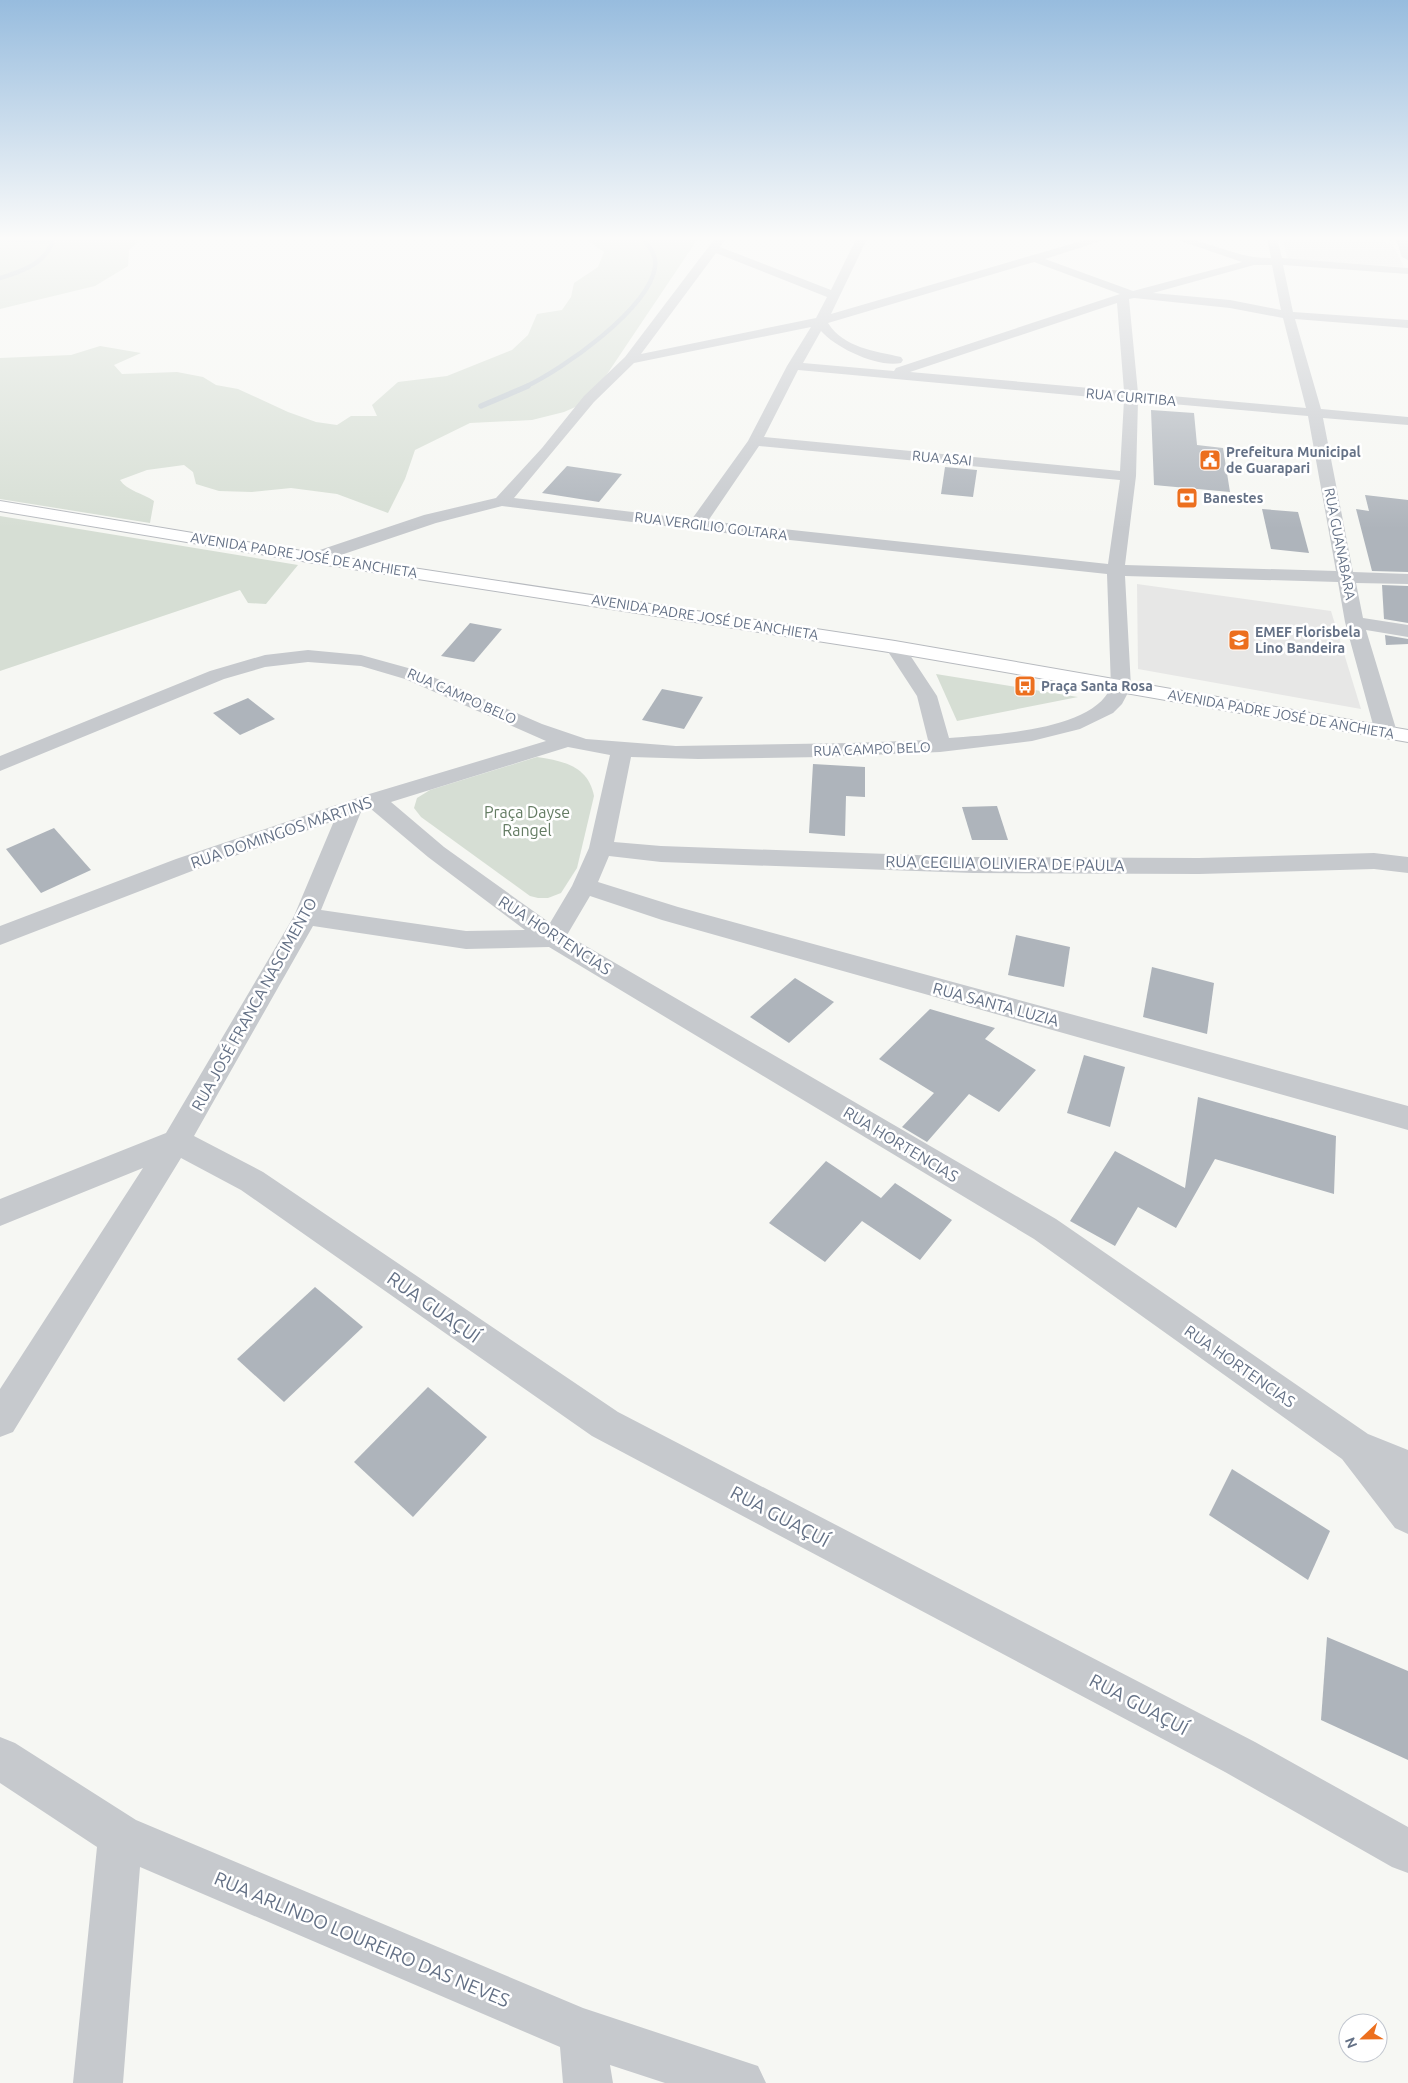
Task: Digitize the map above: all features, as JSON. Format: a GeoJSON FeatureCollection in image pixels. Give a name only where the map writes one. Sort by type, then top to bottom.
{"type":"FeatureCollection","features":[{"type":"Feature","properties":{"kind":"main road","name":"AVENIDA PADRE JOSÉ DE ANCHIETA"},"geometry":{"type":"LineString","coordinates":[[0,506],[314,558],[895,646],[1408,736]]}},
{"type":"Feature","properties":{"kind":"street"},"geometry":{"type":"LineString","coordinates":[[502,500],[547,451],[589,399],[630,360],[649,334]]}},
{"type":"Feature","properties":{"kind":"street"},"geometry":{"type":"LineString","coordinates":[[630,360],[756,334]]}},
{"type":"Feature","properties":{"kind":"street"},"geometry":{"type":"LineString","coordinates":[[697,525],[755,441],[794,366],[813,334]]}},
{"type":"Feature","properties":{"kind":"street"},"geometry":{"type":"LineString","coordinates":[[829,334],[840,343],[862,352],[923,364]]}},
{"type":"Feature","properties":{"kind":"street"},"geometry":{"type":"LineString","coordinates":[[892,374],[1012,334]]}},
{"type":"Feature","properties":{"kind":"street"},"geometry":{"type":"LineString","coordinates":[[1121,687],[1116,570],[1128,476],[1131,397],[1129,334]]}},
{"type":"Feature","properties":{"kind":"street","name":"RUA GUANABARA"},"geometry":{"type":"LineString","coordinates":[[1293,334],[1315,414],[1354,622],[1386,732]]}},
{"type":"Feature","properties":{"kind":"street","name":"RUA CURITIBA"},"geometry":{"type":"LineString","coordinates":[[794,366],[1408,421]]}},
{"type":"Feature","properties":{"kind":"street","name":"RUA ASAI"},"geometry":{"type":"LineString","coordinates":[[755,441],[1128,476]]}},
{"type":"Feature","properties":{"kind":"street","name":"RUA VERGILIO GOLTARA"},"geometry":{"type":"LineString","coordinates":[[314,558],[430,519],[502,500],[697,525],[1116,570],[1408,580]]}},
{"type":"Feature","properties":{"kind":"street"},"geometry":{"type":"LineString","coordinates":[[1354,622],[1408,630]]}},
{"type":"Feature","properties":{"kind":"street","name":"RUA CAMPO BELO"},"geometry":{"type":"LineString","coordinates":[[895,646],[926,696],[940,746]]}},
{"type":"Feature","properties":{"kind":"street","name":"RUA CAMPO BELO"},"geometry":{"type":"LineString","coordinates":[[0,764],[217,676],[252,664],[283,657],[316,657],[368,661],[406,671],[567,742],[622,750],[805,751],[940,746],[1020,737],[1067,726],[1097,714],[1114,702],[1121,687]]}},
{"type":"Feature","properties":{"kind":"street","name":"RUA DOMINGOS MARTINS"},"geometry":{"type":"LineString","coordinates":[[0,936],[184,865],[362,804],[567,742]]}},
{"type":"Feature","properties":{"kind":"street"},"geometry":{"type":"LineString","coordinates":[[306,916],[466,940],[553,938],[584,886],[601,848],[622,750]]}},
{"type":"Feature","properties":{"kind":"street","name":"RUA JOSÉ FRANCA NASCIMENTO"},"geometry":{"type":"LineString","coordinates":[[0,1420],[176,1141],[306,916],[362,804]]}},
{"type":"Feature","properties":{"kind":"street","name":"RUA HORTENCIAS"},"geometry":{"type":"LineString","coordinates":[[362,804],[436,852],[553,938],[1045,1229],[1355,1446],[1408,1515]]}},
{"type":"Feature","properties":{"kind":"street","name":"RUA CECILIA OLIVIERA DE PAULA"},"geometry":{"type":"LineString","coordinates":[[601,848],[661,854],[973,864],[1199,866],[1374,861],[1408,866]]}},
{"type":"Feature","properties":{"kind":"street"},"geometry":{"type":"LineString","coordinates":[[1374,861],[1408,873]]}},
{"type":"Feature","properties":{"kind":"street","name":"RUA SANTA LUZIA"},"geometry":{"type":"LineString","coordinates":[[584,886],[680,917],[1408,1118]]}},
{"type":"Feature","properties":{"kind":"street"},"geometry":{"type":"LineString","coordinates":[[0,1213],[176,1141]]}},
{"type":"Feature","properties":{"kind":"street","name":"RUA GUAÇUÍ"},"geometry":{"type":"LineString","coordinates":[[176,1141],[252,1182],[605,1424],[1240,1757],[1408,1850]]}},
{"type":"Feature","properties":{"kind":"street"},"geometry":{"type":"LineString","coordinates":[[1355,1446],[1408,1468]]}},
{"type":"Feature","properties":{"kind":"street","name":"RUA ARLINDO LOUREIRO DAS NEVES"},"geometry":{"type":"LineString","coordinates":[[0,1758],[120,1836],[582,2032],[741,2083]]}},
{"type":"Feature","properties":{"kind":"street"},"geometry":{"type":"LineString","coordinates":[[98,2083],[120,1836]]}},
{"type":"Feature","properties":{"kind":"street"},"geometry":{"type":"LineString","coordinates":[[582,2032],[588,2083]]}},
{"type":"Feature","properties":{"kind":"shaded area","name":"EMEF Florisbela Lino Bandeira"},"geometry":{"type":"Polygon","coordinates":[[[1137,584],[1331,611],[1361,709],[1138,669],[1137,584]]]}},
{"type":"Feature","properties":{"kind":"green space"},"geometry":{"type":"Polygon","coordinates":[[[634,334],[589,401],[564,412],[532,420],[470,423],[415,450],[405,479],[388,513],[337,494],[291,488],[252,492],[219,491],[196,484],[193,472],[184,465],[147,470],[120,480],[127,487],[154,501],[150,523],[0,499],[0,358],[71,355],[100,346],[141,353],[114,365],[122,374],[177,372],[203,377],[216,385],[238,389],[288,412],[316,422],[337,425],[351,416],[377,416],[372,405],[398,382],[447,376],[512,350],[528,335],[634,334]]]}},
{"type":"Feature","properties":{"kind":"green space"},"geometry":{"type":"Polygon","coordinates":[[[0,516],[298,565],[266,604],[248,603],[240,590],[0,671],[0,516]]]}},
{"type":"Feature","properties":{"kind":"green space"},"geometry":{"type":"Polygon","coordinates":[[[936,674],[1078,697],[957,721],[936,674]]]}},
{"type":"Feature","properties":{"kind":"green space","name":"Praça Dayse Rangel"},"geometry":{"type":"Polygon","coordinates":[[[537,757],[565,763],[573,767],[586,778],[594,796],[577,868],[561,893],[548,898],[530,896],[421,817],[414,808],[417,798],[430,790],[537,757]]]}},
{"type":"Feature","properties":{"kind":"building","name":"Prefeitura Municipal de Guarapari"},"geometry":{"type":"Polygon","coordinates":[[[1151,410],[1194,413],[1197,445],[1223,448],[1230,492],[1154,485],[1151,410]]]}},
{"type":"Feature","properties":{"kind":"building"},"geometry":{"type":"Polygon","coordinates":[[[567,466],[622,474],[599,502],[542,493],[567,466]]]}},
{"type":"Feature","properties":{"kind":"building"},"geometry":{"type":"Polygon","coordinates":[[[945,467],[977,470],[973,497],[941,494],[945,467]]]}},
{"type":"Feature","properties":{"kind":"building"},"geometry":{"type":"Polygon","coordinates":[[[1365,495],[1408,500],[1408,572],[1372,571],[1356,509],[1369,511],[1365,495]]]}},
{"type":"Feature","properties":{"kind":"building"},"geometry":{"type":"Polygon","coordinates":[[[1262,509],[1298,512],[1309,553],[1271,549],[1262,509]]]}},
{"type":"Feature","properties":{"kind":"building"},"geometry":{"type":"Polygon","coordinates":[[[1382,585],[1408,586],[1408,623],[1384,619],[1382,585]]]}},
{"type":"Feature","properties":{"kind":"building"},"geometry":{"type":"Polygon","coordinates":[[[470,623],[502,629],[474,662],[441,656],[470,623]]]}},
{"type":"Feature","properties":{"kind":"building"},"geometry":{"type":"Polygon","coordinates":[[[1385,635],[1408,639],[1408,644],[1386,645],[1385,635]]]}},
{"type":"Feature","properties":{"kind":"building"},"geometry":{"type":"Polygon","coordinates":[[[662,689],[703,697],[684,729],[642,720],[662,689]]]}},
{"type":"Feature","properties":{"kind":"building"},"geometry":{"type":"Polygon","coordinates":[[[248,698],[275,719],[240,735],[213,713],[248,698]]]}},
{"type":"Feature","properties":{"kind":"building"},"geometry":{"type":"Polygon","coordinates":[[[813,764],[865,767],[865,797],[846,796],[845,836],[809,833],[813,764]]]}},
{"type":"Feature","properties":{"kind":"building"},"geometry":{"type":"Polygon","coordinates":[[[997,806],[1008,840],[972,840],[962,807],[997,806]]]}},
{"type":"Feature","properties":{"kind":"building"},"geometry":{"type":"Polygon","coordinates":[[[54,828],[91,870],[41,893],[6,849],[54,828]]]}},
{"type":"Feature","properties":{"kind":"building"},"geometry":{"type":"Polygon","coordinates":[[[1016,935],[1070,947],[1064,987],[1008,975],[1016,935]]]}},
{"type":"Feature","properties":{"kind":"building"},"geometry":{"type":"Polygon","coordinates":[[[1152,967],[1214,983],[1207,1034],[1143,1017],[1152,967]]]}},
{"type":"Feature","properties":{"kind":"building"},"geometry":{"type":"Polygon","coordinates":[[[795,978],[834,1002],[789,1043],[750,1017],[795,978]]]}},
{"type":"Feature","properties":{"kind":"building"},"geometry":{"type":"Polygon","coordinates":[[[930,1009],[995,1028],[985,1039],[1036,1070],[999,1112],[969,1094],[927,1142],[902,1127],[934,1093],[879,1059],[930,1009]]]}},
{"type":"Feature","properties":{"kind":"building"},"geometry":{"type":"Polygon","coordinates":[[[1084,1055],[1125,1067],[1110,1127],[1067,1113],[1084,1055]]]}},
{"type":"Feature","properties":{"kind":"building"},"geometry":{"type":"Polygon","coordinates":[[[1198,1097],[1336,1136],[1334,1194],[1215,1159],[1176,1228],[1138,1207],[1115,1246],[1070,1221],[1115,1151],[1185,1188],[1198,1097]]]}},
{"type":"Feature","properties":{"kind":"building"},"geometry":{"type":"Polygon","coordinates":[[[826,1161],[881,1198],[895,1183],[952,1220],[920,1260],[862,1221],[825,1262],[769,1223],[826,1161]]]}},
{"type":"Feature","properties":{"kind":"building"},"geometry":{"type":"Polygon","coordinates":[[[315,1287],[363,1327],[284,1402],[237,1359],[315,1287]]]}},
{"type":"Feature","properties":{"kind":"building"},"geometry":{"type":"Polygon","coordinates":[[[428,1387],[487,1437],[413,1517],[354,1462],[428,1387]]]}},
{"type":"Feature","properties":{"kind":"building"},"geometry":{"type":"Polygon","coordinates":[[[1232,1469],[1330,1531],[1308,1580],[1209,1515],[1232,1469]]]}},
{"type":"Feature","properties":{"kind":"building"},"geometry":{"type":"Polygon","coordinates":[[[1327,1637],[1408,1671],[1408,1760],[1321,1720],[1327,1637]]]}},
{"type":"Feature","properties":{"kind":"waterway"},"geometry":{"type":"LineString","coordinates":[[525,387],[581,353],[604,334]]}},
{"type":"Feature","properties":{"kind":"waterway"},"geometry":{"type":"LineString","coordinates":[[481,406],[528,386]]}},
{"type":"Feature","properties":{"kind":"place","name":"Prefeitura Municipal de Guarapari"},"geometry":{"type":"Point","coordinates":[1210,460]}},
{"type":"Feature","properties":{"kind":"place","name":"Banestes"},"geometry":{"type":"Point","coordinates":[1187,498]}},
{"type":"Feature","properties":{"kind":"place","name":"EMEF Florisbela Lino Bandeira"},"geometry":{"type":"Point","coordinates":[1239,640]}},
{"type":"Feature","properties":{"kind":"place","name":"Praça Santa Rosa"},"geometry":{"type":"Point","coordinates":[1025,686]}}]}
